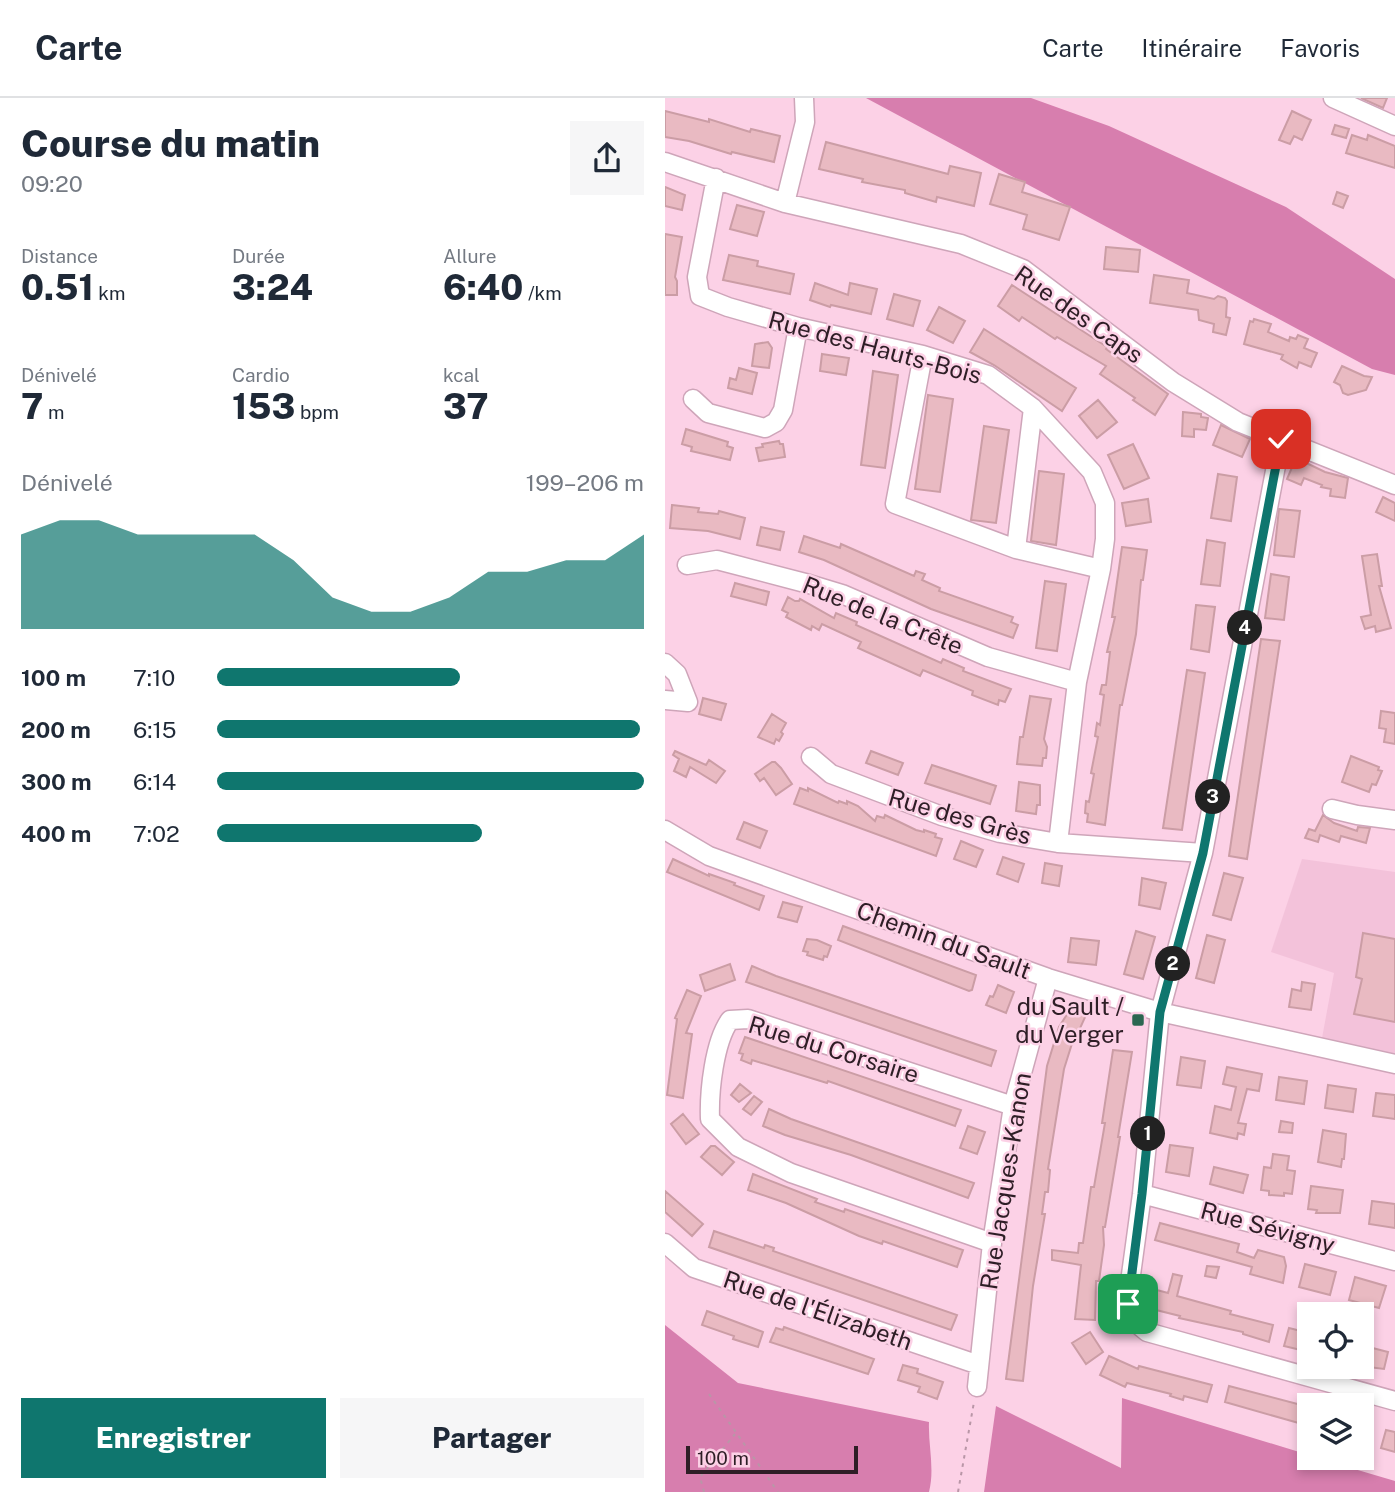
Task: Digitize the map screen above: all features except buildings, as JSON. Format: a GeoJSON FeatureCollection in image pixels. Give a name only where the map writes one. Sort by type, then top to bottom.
{"type":"FeatureCollection","features":[{"type":"Feature","properties":{"kind":"street"},"geometry":{"type":"LineString","coordinates":[[785,204],[805,122],[804,98]]}},
{"type":"Feature","properties":{"kind":"street"},"geometry":{"type":"LineString","coordinates":[[1333,98],[1395,126]]}},
{"type":"Feature","properties":{"kind":"street","name":"Rue des Caps"},"geometry":{"type":"LineString","coordinates":[[665,162],[785,204],[961,244],[1023,269],[1173,382],[1238,422],[1395,485]]}},
{"type":"Feature","properties":{"kind":"street","name":"Rue des Hauts-Bois"},"geometry":{"type":"LineString","coordinates":[[716,178],[697,277],[700,296],[798,327],[923,355],[988,375],[1033,408],[1092,472],[1105,503],[1105,539],[1077,682],[1058,844]]}},
{"type":"Feature","properties":{"kind":"street"},"geometry":{"type":"LineString","coordinates":[[693,399],[708,413],[765,428],[776,422],[783,410],[798,327]]}},
{"type":"Feature","properties":{"kind":"street"},"geometry":{"type":"LineString","coordinates":[[923,355],[895,504],[1016,549],[1101,569]]}},
{"type":"Feature","properties":{"kind":"street"},"geometry":{"type":"LineString","coordinates":[[1016,549],[1033,408]]}},
{"type":"Feature","properties":{"kind":"street"},"geometry":{"type":"LineString","coordinates":[[1281,439],[1203,853],[1160,1012],[1128,1304],[1130,1318],[1147,1332],[1395,1401]]}},
{"type":"Feature","properties":{"kind":"street","name":"Rue de la Crête"},"geometry":{"type":"LineString","coordinates":[[687,565],[717,559],[809,583],[842,594],[988,657],[1077,682]]}},
{"type":"Feature","properties":{"kind":"street"},"geometry":{"type":"LineString","coordinates":[[665,663],[677,674],[688,702],[665,700]]}},
{"type":"Feature","properties":{"kind":"street","name":"Rue des Grès"},"geometry":{"type":"LineString","coordinates":[[811,757],[831,774],[942,816],[1000,833],[1058,844],[1203,853]]}},
{"type":"Feature","properties":{"kind":"street"},"geometry":{"type":"LineString","coordinates":[[1332,809],[1357,816],[1395,820]]}},
{"type":"Feature","properties":{"kind":"street","name":"Chemin du Sault"},"geometry":{"type":"LineString","coordinates":[[665,830],[709,856],[1048,978],[1160,1012],[1395,1064]]}},
{"type":"Feature","properties":{"kind":"street","name":"Rue Jacques-Kanon"},"geometry":{"type":"LineString","coordinates":[[977,1387],[992,1243],[1013,1106],[1048,978]]}},
{"type":"Feature","properties":{"kind":"street","name":"Rue du Corsaire"},"geometry":{"type":"LineString","coordinates":[[992,1243],[791,1172],[738,1147],[710,1118],[709,1098],[723,1030],[730,1020],[748,1019],[1013,1106]]}},
{"type":"Feature","properties":{"kind":"street","name":"Rue Sévigny"},"geometry":{"type":"LineString","coordinates":[[1142,1194],[1395,1261]]}},
{"type":"Feature","properties":{"kind":"street","name":"Rue de l'Élizabeth"},"geometry":{"type":"LineString","coordinates":[[665,1243],[694,1268],[979,1365]]}},
{"type":"Feature","properties":{"kind":"path"},"geometry":{"type":"LineString","coordinates":[[958,1492],[977,1387]]}},
{"type":"Feature","properties":{"kind":"path"},"geometry":{"type":"LineString","coordinates":[[709,1394],[778,1492]]}},
{"type":"Feature","properties":{"kind":"path"},"geometry":{"type":"LineString","coordinates":[[703,1492],[700,1477],[736,1433]]}},
{"type":"Feature","properties":{"kind":"shaded area"},"geometry":{"type":"Polygon","coordinates":[[[866,98],[1031,98],[1109,126],[1286,207],[1395,279],[1395,375],[1372,369],[866,98]]]}},
{"type":"Feature","properties":{"kind":"shaded area"},"geometry":{"type":"Polygon","coordinates":[[[1302,859],[1395,872],[1395,1064],[1320,1049],[1334,973],[1271,952],[1302,859]]]}},
{"type":"Feature","properties":{"kind":"shaded area"},"geometry":{"type":"Polygon","coordinates":[[[665,1325],[738,1383],[929,1422],[929,1492],[665,1492],[665,1325]]]}},
{"type":"Feature","properties":{"kind":"shaded area"},"geometry":{"type":"Polygon","coordinates":[[[1122,1398],[1297,1451],[1297,1470],[1358,1470],[1395,1481],[1395,1492],[984,1492],[996,1406],[1121,1468],[1122,1398]]]}},
{"type":"Feature","properties":{"kind":"place","name":"du Sault / du Verger"},"geometry":{"type":"Point","coordinates":[1138,1020]}},
{"type":"Feature","properties":{"kind":"route"},"geometry":{"type":"LineString","coordinates":[[1128,1304],[1160,1012],[1203,853],[1281,439]]}}]}
